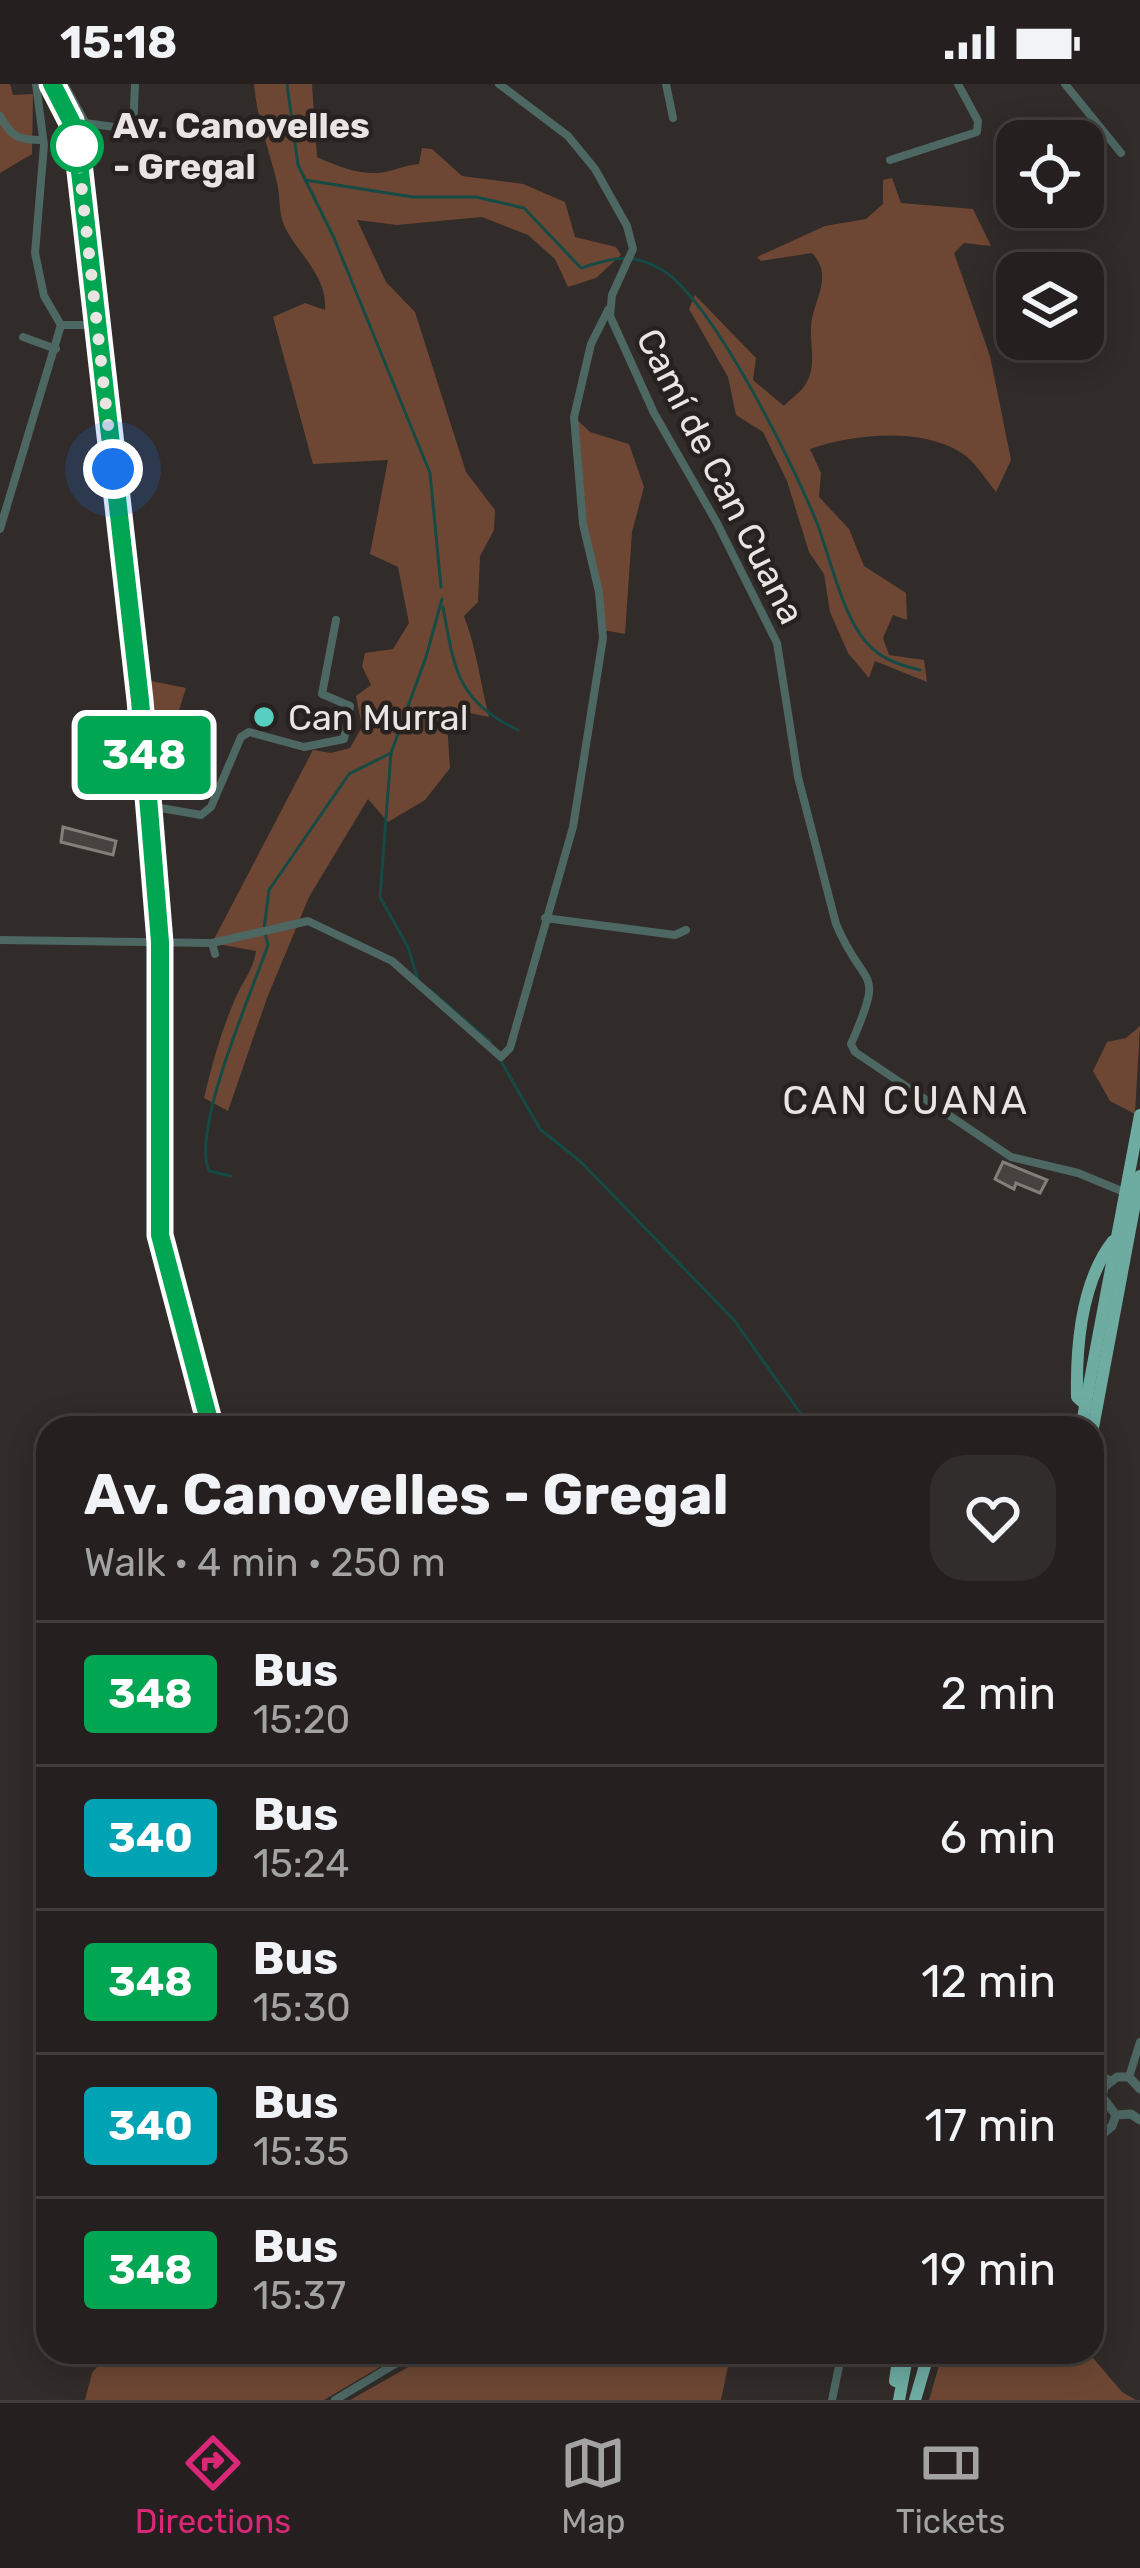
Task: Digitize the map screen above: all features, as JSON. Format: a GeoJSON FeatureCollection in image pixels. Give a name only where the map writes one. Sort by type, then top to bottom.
{"type":"FeatureCollection","features":[{"type":"Feature","properties":{"kind":"highway"},"geometry":{"type":"LineString","coordinates":[[1084,1416],[1086,1405],[1077,1397],[1081,1336],[1101,1256],[1117,1235],[1140,1115]]}},
{"type":"Feature","properties":{"kind":"highway"},"geometry":{"type":"LineString","coordinates":[[1095,1416],[1140,1176]]}},
{"type":"Feature","properties":{"kind":"highway"},"geometry":{"type":"LineString","coordinates":[[896,2400],[898,2364]]}},
{"type":"Feature","properties":{"kind":"highway"},"geometry":{"type":"LineString","coordinates":[[896,2400],[905,2364]]}},
{"type":"Feature","properties":{"kind":"highway"},"geometry":{"type":"LineString","coordinates":[[914,2400],[922,2364]]}},
{"type":"Feature","properties":{"kind":"street"},"geometry":{"type":"LineString","coordinates":[[0,529],[61,325],[44,296],[34,253],[44,140],[36,84]]}},
{"type":"Feature","properties":{"kind":"street"},"geometry":{"type":"LineString","coordinates":[[52,84],[71,121],[148,806],[160,942],[160,1235],[208,1416]]}},
{"type":"Feature","properties":{"kind":"street"},"geometry":{"type":"LineString","coordinates":[[64,84],[86,124]]}},
{"type":"Feature","properties":{"kind":"street"},"geometry":{"type":"LineString","coordinates":[[134,84],[134,130]]}},
{"type":"Feature","properties":{"kind":"street","name":"Camí de Can Cuana"},"geometry":{"type":"LineString","coordinates":[[499,84],[568,136],[616,202],[633,248],[610,316],[654,413],[777,643],[798,777],[836,925],[870,980],[872,995],[851,1044],[855,1052],[1011,1156],[1078,1172],[1125,1193]]}},
{"type":"Feature","properties":{"kind":"street"},"geometry":{"type":"LineString","coordinates":[[666,84],[673,118]]}},
{"type":"Feature","properties":{"kind":"street"},"geometry":{"type":"LineString","coordinates":[[890,160],[977,132],[978,121],[958,84]]}},
{"type":"Feature","properties":{"kind":"street"},"geometry":{"type":"LineString","coordinates":[[1065,84],[1121,153]]}},
{"type":"Feature","properties":{"kind":"street"},"geometry":{"type":"LineString","coordinates":[[0,116],[10,134],[20,140],[44,140]]}},
{"type":"Feature","properties":{"kind":"street"},"geometry":{"type":"LineString","coordinates":[[71,121],[150,132]]}},
{"type":"Feature","properties":{"kind":"street"},"geometry":{"type":"LineString","coordinates":[[0,940],[160,942],[213,948],[308,920],[392,961],[501,1057],[510,1048],[573,827],[586,722],[604,638],[583,524],[574,417],[591,344],[611,303]]}},
{"type":"Feature","properties":{"kind":"street"},"geometry":{"type":"LineString","coordinates":[[61,325],[97,325]]}},
{"type":"Feature","properties":{"kind":"street"},"geometry":{"type":"LineString","coordinates":[[23,338],[56,349]]}},
{"type":"Feature","properties":{"kind":"street"},"geometry":{"type":"LineString","coordinates":[[148,806],[201,815],[211,807],[242,737],[249,732],[304,747],[344,740],[350,706],[322,694],[336,620]]}},
{"type":"Feature","properties":{"kind":"street"},"geometry":{"type":"LineString","coordinates":[[544,918],[675,935],[686,930]]}},
{"type":"Feature","properties":{"kind":"street"},"geometry":{"type":"LineString","coordinates":[[1129,2077],[1140,2042]]}},
{"type":"Feature","properties":{"kind":"street"},"geometry":{"type":"LineString","coordinates":[[1104,2077],[1129,2077]]}},
{"type":"Feature","properties":{"kind":"street"},"geometry":{"type":"LineString","coordinates":[[1129,2077],[1140,2089]]}},
{"type":"Feature","properties":{"kind":"street"},"geometry":{"type":"LineString","coordinates":[[1104,2092],[1109,2080]]}},
{"type":"Feature","properties":{"kind":"street"},"geometry":{"type":"LineString","coordinates":[[1104,2104],[1116,2115],[1135,2117],[1140,2102]]}},
{"type":"Feature","properties":{"kind":"street"},"geometry":{"type":"LineString","coordinates":[[1104,2133],[1116,2115]]}},
{"type":"Feature","properties":{"kind":"street"},"geometry":{"type":"LineString","coordinates":[[335,2400],[395,2364]]}},
{"type":"Feature","properties":{"kind":"street"},"geometry":{"type":"LineString","coordinates":[[832,2400],[840,2364]]}},
{"type":"Feature","properties":{"kind":"shaded area"},"geometry":{"type":"Polygon","coordinates":[[[0,84],[10,84],[13,95],[33,94],[32,154],[0,173],[0,84]]]}},
{"type":"Feature","properties":{"kind":"shaded area"},"geometry":{"type":"Polygon","coordinates":[[[254,84],[312,84],[317,157],[354,171],[378,173],[419,164],[422,148],[432,149],[462,176],[523,184],[565,202],[575,237],[616,247],[621,255],[596,278],[568,287],[555,259],[528,235],[482,217],[397,225],[357,220],[386,282],[415,312],[466,472],[495,510],[494,530],[480,556],[478,602],[464,616],[489,717],[446,708],[450,768],[425,800],[388,822],[368,799],[309,897],[228,1111],[204,1098],[224,1027],[256,951],[212,943],[313,750],[331,753],[350,748],[362,727],[356,696],[371,685],[362,666],[365,653],[393,649],[409,623],[398,567],[370,554],[388,460],[313,464],[273,317],[305,303],[325,310],[325,297],[282,221],[254,84]]]}},
{"type":"Feature","properties":{"kind":"shaded area"},"geometry":{"type":"Polygon","coordinates":[[[892,178],[901,203],[973,209],[991,246],[964,243],[954,253],[990,356],[1011,460],[996,492],[966,456],[931,440],[868,437],[810,449],[821,473],[819,497],[849,529],[864,566],[906,593],[907,620],[893,615],[883,638],[889,655],[924,660],[927,682],[875,661],[869,678],[848,653],[830,612],[824,574],[809,552],[787,481],[763,432],[736,415],[728,377],[689,309],[695,295],[756,358],[753,380],[784,406],[803,388],[811,371],[812,317],[822,271],[812,253],[761,261],[757,257],[825,226],[866,219],[883,204],[883,180],[892,178]]]}},
{"type":"Feature","properties":{"kind":"shaded area"},"geometry":{"type":"Polygon","coordinates":[[[574,417],[590,432],[629,444],[644,487],[632,532],[625,634],[603,630],[583,524],[574,417]]]}},
{"type":"Feature","properties":{"kind":"shaded area"},"geometry":{"type":"Polygon","coordinates":[[[141,679],[186,688],[153,792],[141,679]]]}},
{"type":"Feature","properties":{"kind":"shaded area"},"geometry":{"type":"Polygon","coordinates":[[[1140,1026],[1135,1114],[1110,1101],[1093,1071],[1107,1042],[1126,1038],[1140,1026]]]}},
{"type":"Feature","properties":{"kind":"shaded area"},"geometry":{"type":"Polygon","coordinates":[[[99,2364],[385,2364],[324,2400],[85,2400],[99,2364]]]}},
{"type":"Feature","properties":{"kind":"shaded area"},"geometry":{"type":"Polygon","coordinates":[[[414,2364],[728,2364],[721,2400],[350,2400],[414,2364]]]}},
{"type":"Feature","properties":{"kind":"shaded area"},"geometry":{"type":"Polygon","coordinates":[[[940,2364],[1098,2364],[1122,2392],[1136,2400],[929,2400],[940,2364]]]}},
{"type":"Feature","properties":{"kind":"building"},"geometry":{"type":"Polygon","coordinates":[[[63,827],[116,841],[113,855],[61,842],[63,827]]]}},
{"type":"Feature","properties":{"kind":"building"},"geometry":{"type":"Polygon","coordinates":[[[1003,1162],[1047,1180],[1040,1193],[1016,1183],[1014,1189],[995,1179],[1003,1162]]]}},
{"type":"Feature","properties":{"kind":"waterway"},"geometry":{"type":"LineString","coordinates":[[287,84],[298,165],[334,238],[430,473],[441,587]]}},
{"type":"Feature","properties":{"kind":"waterway"},"geometry":{"type":"LineString","coordinates":[[305,180],[413,197],[476,197],[524,208],[581,268],[630,259],[659,268],[702,312],[771,425],[806,497],[860,634],[886,658],[920,670]]}},
{"type":"Feature","properties":{"kind":"waterway"},"geometry":{"type":"LineString","coordinates":[[231,1176],[209,1171],[208,1125],[268,945],[264,929],[269,890],[349,774],[391,753],[442,599]]}},
{"type":"Feature","properties":{"kind":"waterway"},"geometry":{"type":"LineString","coordinates":[[443,607],[455,665],[470,695],[518,730]]}},
{"type":"Feature","properties":{"kind":"waterway"},"geometry":{"type":"LineString","coordinates":[[391,753],[380,897],[408,947],[418,980]]}},
{"type":"Feature","properties":{"kind":"waterway"},"geometry":{"type":"LineString","coordinates":[[430,990],[490,1042]]}},
{"type":"Feature","properties":{"kind":"waterway"},"geometry":{"type":"LineString","coordinates":[[501,1061],[540,1129],[581,1162],[734,1320],[802,1416]]}},
{"type":"Feature","properties":{"kind":"bus line","name":"348"},"geometry":{"type":"LineString","coordinates":[[52,84],[71,121],[78,154],[140,700],[160,942],[160,1235],[208,1416]]}},
{"type":"Feature","properties":{"kind":"place","name":"Av. Canovelles - Gregal"},"geometry":{"type":"Point","coordinates":[77,146]}},
{"type":"Feature","properties":{"kind":"place","name":"Can Murral"},"geometry":{"type":"Point","coordinates":[264,717]}},
{"type":"Feature","properties":{"kind":"district","name":"CAN CUANA"},"geometry":{"type":"Point","coordinates":[906,1100]}},
{"type":"Feature","properties":{"kind":"route"},"geometry":{"type":"LineString","coordinates":[[77,146],[113,469]]}}]}
